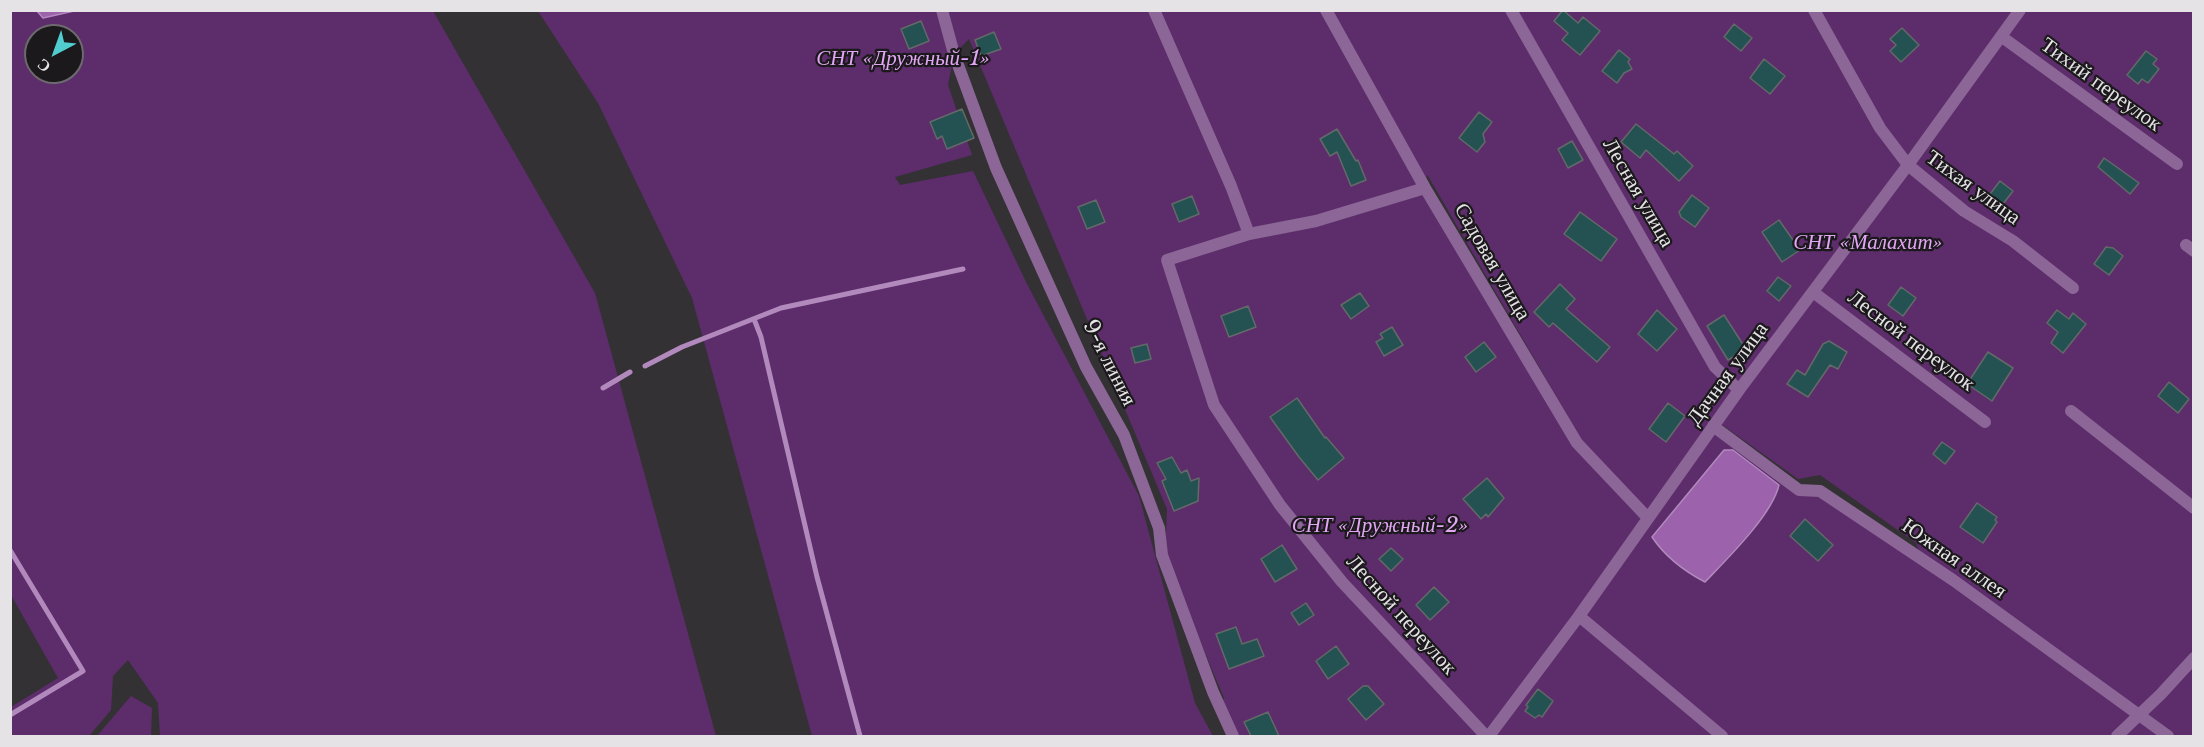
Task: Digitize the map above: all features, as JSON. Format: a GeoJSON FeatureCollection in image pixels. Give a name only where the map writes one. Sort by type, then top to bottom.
{"type":"FeatureCollection","features":[{"type":"Feature","properties":{"kind":"street","name":"9-я линия"},"geometry":{"type":"LineString","coordinates":[[942,10],[954,54],[996,168],[1086,367],[1124,435],[1159,528],[1162,555],[1213,692],[1233,736]]}},
{"type":"Feature","properties":{"kind":"street"},"geometry":{"type":"LineString","coordinates":[[1155,10],[1250,234],[1316,221],[1425,188]]}},
{"type":"Feature","properties":{"kind":"street","name":"Садовая улица"},"geometry":{"type":"LineString","coordinates":[[1326,10],[1425,188],[1577,443],[1647,517]]}},
{"type":"Feature","properties":{"kind":"street","name":"Лесная улица"},"geometry":{"type":"LineString","coordinates":[[1511,10],[1715,367],[1739,390]]}},
{"type":"Feature","properties":{"kind":"street","name":"Тихая улица"},"geometry":{"type":"LineString","coordinates":[[1814,10],[1880,128],[1908,165],[1964,211],[2013,241],[2073,288]]}},
{"type":"Feature","properties":{"kind":"street","name":"Дачная улица"},"geometry":{"type":"LineString","coordinates":[[1487,736],[1579,616],[1739,390],[1908,165],[2020,10]]}},
{"type":"Feature","properties":{"kind":"street","name":"Тихий переулок"},"geometry":{"type":"LineString","coordinates":[[2002,37],[2177,164]]}},
{"type":"Feature","properties":{"kind":"street","name":"Лесной переулок"},"geometry":{"type":"LineString","coordinates":[[1250,234],[1167,260],[1214,405],[1280,505],[1342,582],[1487,736]]}},
{"type":"Feature","properties":{"kind":"street","name":"Лесной переулок"},"geometry":{"type":"LineString","coordinates":[[1813,292],[1985,422]]}},
{"type":"Feature","properties":{"kind":"street"},"geometry":{"type":"LineString","coordinates":[[2071,411],[2193,508]]}},
{"type":"Feature","properties":{"kind":"street","name":"Южная аллея"},"geometry":{"type":"LineString","coordinates":[[1713,426],[1799,490],[1820,491],[1953,580],[2168,736]]}},
{"type":"Feature","properties":{"kind":"street"},"geometry":{"type":"LineString","coordinates":[[1579,616],[1722,736]]}},
{"type":"Feature","properties":{"kind":"street"},"geometry":{"type":"LineString","coordinates":[[2117,736],[2140,715],[2193,658]]}},
{"type":"Feature","properties":{"kind":"green space"},"geometry":{"type":"Polygon","coordinates":[[[74,10],[433,11],[595,293],[716,736],[160,736],[158,703],[128,660],[113,676],[111,710],[89,736],[11,736],[11,707],[58,678],[11,595],[10,11],[37,11],[44,18],[74,10]]]}},
{"type":"Feature","properties":{"kind":"green space"},"geometry":{"type":"Polygon","coordinates":[[[538,11],[2193,11],[2193,736],[1228,736],[1219,710],[1224,698],[1165,558],[1167,509],[969,39],[954,54],[948,85],[972,155],[895,177],[900,185],[973,171],[1027,284],[1139,496],[1195,703],[1213,736],[812,736],[692,298],[598,103],[538,11]],[[1428,176],[1425,188],[1581,439],[1428,176]],[[1721,424],[1714,426],[1799,490],[1820,491],[1923,561],[1916,543],[1820,475],[1798,479],[1721,424]]]}},
{"type":"Feature","properties":{"kind":"green space"},"geometry":{"type":"Polygon","coordinates":[[[131,696],[152,708],[151,736],[97,736],[131,696]]]}},
{"type":"Feature","properties":{"kind":"shaded area"},"geometry":{"type":"Polygon","coordinates":[[[37,11],[74,11],[43,18],[37,11]]]}},
{"type":"Feature","properties":{"kind":"shaded area"},"geometry":{"type":"Polygon","coordinates":[[[1724,450],[1733,450],[1779,485],[1768,510],[1705,582],[1676,563],[1652,537],[1724,450]]]}},
{"type":"Feature","properties":{"kind":"building"},"geometry":{"type":"Polygon","coordinates":[[[1563,10],[1578,23],[1583,17],[1600,31],[1580,55],[1562,40],[1568,33],[1554,21],[1563,10]]]}},
{"type":"Feature","properties":{"kind":"building"},"geometry":{"type":"Polygon","coordinates":[[[921,21],[929,41],[909,49],[901,29],[921,21]]]}},
{"type":"Feature","properties":{"kind":"building"},"geometry":{"type":"Polygon","coordinates":[[[1734,24],[1752,38],[1741,51],[1724,37],[1734,24]]]}},
{"type":"Feature","properties":{"kind":"building"},"geometry":{"type":"Polygon","coordinates":[[[1902,28],[1919,45],[1901,62],[1890,51],[1896,45],[1890,39],[1902,28]]]}},
{"type":"Feature","properties":{"kind":"building"},"geometry":{"type":"Polygon","coordinates":[[[994,32],[1001,49],[981,56],[975,40],[994,32]]]}},
{"type":"Feature","properties":{"kind":"building"},"geometry":{"type":"Polygon","coordinates":[[[1619,50],[1630,59],[1628,62],[1632,69],[1624,73],[1617,83],[1602,71],[1619,50]]]}},
{"type":"Feature","properties":{"kind":"building"},"geometry":{"type":"Polygon","coordinates":[[[2146,51],[2157,59],[2153,64],[2159,69],[2148,83],[2142,79],[2138,84],[2127,75],[2146,51]]]}},
{"type":"Feature","properties":{"kind":"building"},"geometry":{"type":"Polygon","coordinates":[[[1764,59],[1785,76],[1770,94],[1750,78],[1764,59]]]}},
{"type":"Feature","properties":{"kind":"building"},"geometry":{"type":"Polygon","coordinates":[[[962,109],[974,138],[947,149],[942,136],[937,139],[930,122],[962,109]]]}},
{"type":"Feature","properties":{"kind":"building"},"geometry":{"type":"Polygon","coordinates":[[[1479,112],[1492,122],[1483,134],[1485,142],[1477,152],[1459,138],[1479,112]]]}},
{"type":"Feature","properties":{"kind":"building"},"geometry":{"type":"Polygon","coordinates":[[[1636,124],[1674,154],[1677,151],[1693,166],[1679,181],[1646,150],[1640,158],[1621,142],[1636,124]]]}},
{"type":"Feature","properties":{"kind":"building"},"geometry":{"type":"Polygon","coordinates":[[[1337,129],[1356,161],[1358,160],[1366,180],[1351,186],[1337,152],[1330,156],[1320,139],[1337,129]]]}},
{"type":"Feature","properties":{"kind":"building"},"geometry":{"type":"Polygon","coordinates":[[[1572,141],[1583,160],[1568,168],[1558,149],[1572,141]]]}},
{"type":"Feature","properties":{"kind":"building"},"geometry":{"type":"Polygon","coordinates":[[[2104,158],[2139,183],[2130,194],[2098,167],[2104,158]]]}},
{"type":"Feature","properties":{"kind":"building"},"geometry":{"type":"Polygon","coordinates":[[[2000,181],[2013,191],[2003,204],[1990,194],[2000,181]]]}},
{"type":"Feature","properties":{"kind":"building"},"geometry":{"type":"Polygon","coordinates":[[[1692,195],[1709,208],[1695,227],[1681,217],[1679,212],[1692,195]]]}},
{"type":"Feature","properties":{"kind":"building"},"geometry":{"type":"Polygon","coordinates":[[[1192,196],[1199,214],[1179,222],[1172,204],[1192,196]]]}},
{"type":"Feature","properties":{"kind":"building"},"geometry":{"type":"Polygon","coordinates":[[[1096,200],[1105,222],[1087,229],[1078,207],[1096,200]]]}},
{"type":"Feature","properties":{"kind":"building"},"geometry":{"type":"Polygon","coordinates":[[[1580,212],[1617,239],[1601,261],[1564,234],[1580,212]]]}},
{"type":"Feature","properties":{"kind":"building"},"geometry":{"type":"Polygon","coordinates":[[[1779,220],[1800,250],[1782,262],[1762,232],[1779,220]]]}},
{"type":"Feature","properties":{"kind":"building"},"geometry":{"type":"Polygon","coordinates":[[[2106,247],[2113,248],[2123,256],[2109,275],[2094,264],[2106,247]]]}},
{"type":"Feature","properties":{"kind":"building"},"geometry":{"type":"Polygon","coordinates":[[[1778,277],[1791,286],[1779,301],[1767,291],[1778,277]]]}},
{"type":"Feature","properties":{"kind":"building"},"geometry":{"type":"Polygon","coordinates":[[[1560,284],[1575,299],[1566,309],[1610,347],[1597,362],[1553,323],[1549,327],[1534,312],[1560,284]]]}},
{"type":"Feature","properties":{"kind":"building"},"geometry":{"type":"Polygon","coordinates":[[[1901,287],[1916,298],[1903,316],[1888,305],[1901,287]]]}},
{"type":"Feature","properties":{"kind":"building"},"geometry":{"type":"Polygon","coordinates":[[[1360,293],[1369,306],[1351,319],[1341,305],[1360,293]]]}},
{"type":"Feature","properties":{"kind":"building"},"geometry":{"type":"Polygon","coordinates":[[[1248,306],[1256,327],[1229,337],[1221,316],[1248,306]]]}},
{"type":"Feature","properties":{"kind":"building"},"geometry":{"type":"Polygon","coordinates":[[[1657,310],[1677,329],[1657,351],[1638,334],[1657,310]]]}},
{"type":"Feature","properties":{"kind":"building"},"geometry":{"type":"Polygon","coordinates":[[[2057,310],[2069,319],[2073,313],[2086,324],[2063,353],[2051,343],[2058,332],[2047,323],[2057,310]]]}},
{"type":"Feature","properties":{"kind":"building"},"geometry":{"type":"Polygon","coordinates":[[[1724,315],[1746,349],[1728,360],[1707,326],[1724,315]]]}},
{"type":"Feature","properties":{"kind":"building"},"geometry":{"type":"Polygon","coordinates":[[[1392,327],[1403,345],[1384,356],[1376,342],[1383,338],[1380,334],[1392,327]]]}},
{"type":"Feature","properties":{"kind":"building"},"geometry":{"type":"Polygon","coordinates":[[[1829,341],[1847,352],[1838,369],[1830,365],[1808,397],[1787,384],[1797,370],[1805,375],[1823,344],[1829,341]]]}},
{"type":"Feature","properties":{"kind":"building"},"geometry":{"type":"Polygon","coordinates":[[[1484,342],[1496,357],[1476,372],[1465,357],[1484,342]]]}},
{"type":"Feature","properties":{"kind":"building"},"geometry":{"type":"Polygon","coordinates":[[[1147,344],[1151,359],[1135,363],[1131,348],[1147,344]]]}},
{"type":"Feature","properties":{"kind":"building"},"geometry":{"type":"Polygon","coordinates":[[[1988,352],[2013,368],[1992,401],[1967,384],[1988,352]]]}},
{"type":"Feature","properties":{"kind":"building"},"geometry":{"type":"Polygon","coordinates":[[[2169,382],[2189,399],[2178,413],[2158,396],[2169,382]]]}},
{"type":"Feature","properties":{"kind":"building"},"geometry":{"type":"Polygon","coordinates":[[[1297,398],[1325,438],[1344,458],[1318,480],[1270,417],[1297,398]]]}},
{"type":"Feature","properties":{"kind":"building"},"geometry":{"type":"Polygon","coordinates":[[[1668,403],[1685,416],[1666,442],[1649,429],[1668,403]]]}},
{"type":"Feature","properties":{"kind":"building"},"geometry":{"type":"Polygon","coordinates":[[[1942,442],[1955,451],[1945,464],[1933,454],[1942,442]]]}},
{"type":"Feature","properties":{"kind":"building"},"geometry":{"type":"Polygon","coordinates":[[[1172,457],[1181,473],[1187,470],[1191,481],[1199,478],[1198,501],[1174,511],[1162,481],[1166,479],[1157,463],[1172,457]]]}},
{"type":"Feature","properties":{"kind":"building"},"geometry":{"type":"Polygon","coordinates":[[[1487,478],[1504,498],[1488,517],[1486,514],[1481,519],[1463,499],[1487,478]]]}},
{"type":"Feature","properties":{"kind":"building"},"geometry":{"type":"Polygon","coordinates":[[[1977,503],[1997,517],[1995,520],[1997,522],[1983,543],[1960,527],[1977,503]]]}},
{"type":"Feature","properties":{"kind":"building"},"geometry":{"type":"Polygon","coordinates":[[[1805,519],[1833,545],[1818,561],[1790,536],[1805,519]]]}},
{"type":"Feature","properties":{"kind":"building"},"geometry":{"type":"Polygon","coordinates":[[[1282,545],[1297,569],[1275,582],[1261,559],[1282,545]]]}},
{"type":"Feature","properties":{"kind":"building"},"geometry":{"type":"Polygon","coordinates":[[[1391,548],[1403,559],[1391,571],[1379,559],[1391,548]]]}},
{"type":"Feature","properties":{"kind":"building"},"geometry":{"type":"Polygon","coordinates":[[[1434,587],[1449,602],[1430,620],[1416,605],[1434,587]]]}},
{"type":"Feature","properties":{"kind":"building"},"geometry":{"type":"Polygon","coordinates":[[[1306,603],[1314,615],[1299,625],[1291,613],[1306,603]]]}},
{"type":"Feature","properties":{"kind":"building"},"geometry":{"type":"Polygon","coordinates":[[[1236,627],[1242,644],[1257,639],[1264,656],[1229,669],[1216,634],[1236,627]]]}},
{"type":"Feature","properties":{"kind":"building"},"geometry":{"type":"Polygon","coordinates":[[[1336,646],[1349,664],[1328,679],[1316,661],[1336,646]]]}},
{"type":"Feature","properties":{"kind":"building"},"geometry":{"type":"Polygon","coordinates":[[[1363,686],[1368,686],[1384,704],[1366,720],[1348,699],[1363,686]]]}},
{"type":"Feature","properties":{"kind":"building"},"geometry":{"type":"Polygon","coordinates":[[[1538,689],[1553,701],[1542,717],[1539,715],[1535,718],[1525,711],[1528,707],[1526,705],[1538,689]]]}},
{"type":"Feature","properties":{"kind":"building"},"geometry":{"type":"Polygon","coordinates":[[[1268,712],[1279,736],[1251,736],[1244,722],[1268,712]]]}},
{"type":"Feature","properties":{"kind":"waterway"},"geometry":{"type":"LineString","coordinates":[[645,366],[682,347],[781,308],[963,269]]}},
{"type":"Feature","properties":{"kind":"waterway"},"geometry":{"type":"LineString","coordinates":[[754,319],[761,337],[817,577],[860,736]]}},
{"type":"Feature","properties":{"kind":"waterway"},"geometry":{"type":"LineString","coordinates":[[603,388],[630,372]]}},
{"type":"Feature","properties":{"kind":"waterway"},"geometry":{"type":"LineString","coordinates":[[10,550],[83,671],[10,715]]}},
{"type":"Feature","properties":{"kind":"park label","name":"СНТ «Дружный-1»"},"geometry":{"type":"Point","coordinates":[903,59]}},
{"type":"Feature","properties":{"kind":"park label","name":"СНТ «Малахит»"},"geometry":{"type":"Point","coordinates":[1868,243]}},
{"type":"Feature","properties":{"kind":"park label","name":"СНТ «Дружный-2»"},"geometry":{"type":"Point","coordinates":[1380,526]}}]}
